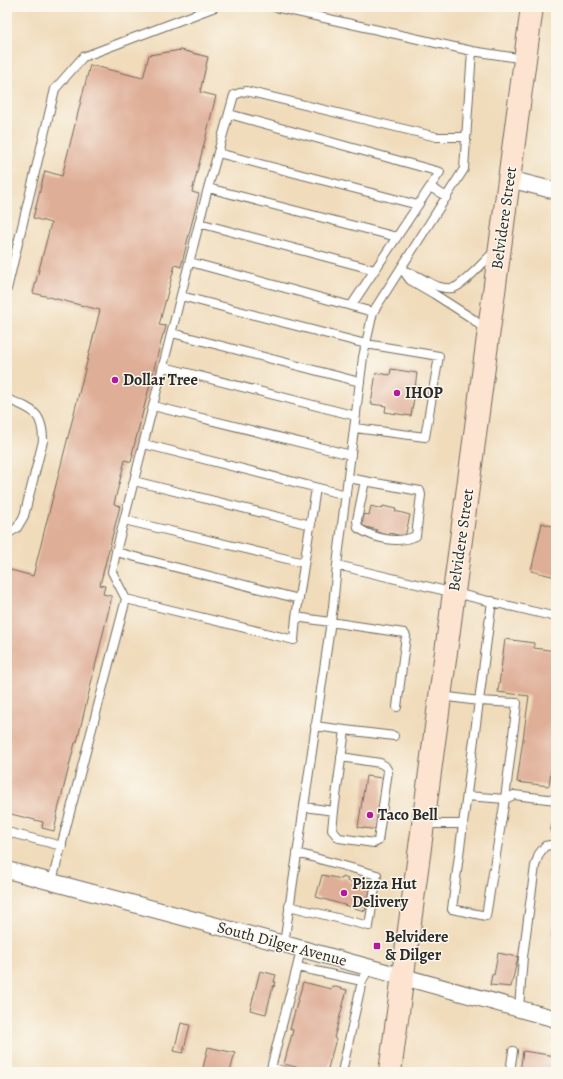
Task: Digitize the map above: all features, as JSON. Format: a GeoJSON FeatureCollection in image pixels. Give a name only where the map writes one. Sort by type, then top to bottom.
{"type":"FeatureCollection","features":[{"type":"Feature","properties":{"kind":"main road","name":"Belvidere Street"},"geometry":{"type":"LineString","coordinates":[[390,1072],[532,7]]}},
{"type":"Feature","properties":{"kind":"street"},"geometry":{"type":"LineString","coordinates":[[509,179],[556,191]]}},
{"type":"Feature","properties":{"kind":"street","name":"South Dilger Avenue"},"geometry":{"type":"LineString","coordinates":[[7,870],[284,944],[366,974],[402,977],[556,1018]]}},
{"type":"Feature","properties":{"kind":"lane"},"geometry":{"type":"LineString","coordinates":[[7,290],[55,88],[82,57],[215,7]]}},
{"type":"Feature","properties":{"kind":"lane"},"geometry":{"type":"LineString","coordinates":[[275,7],[472,51],[525,59]]}},
{"type":"Feature","properties":{"kind":"lane"},"geometry":{"type":"LineString","coordinates":[[284,944],[331,622],[360,382],[366,344],[373,312],[402,270],[464,169],[472,51]]}},
{"type":"Feature","properties":{"kind":"lane"},"geometry":{"type":"LineString","coordinates":[[52,881],[126,599],[112,572],[116,552],[164,367],[208,188],[234,95],[246,91],[437,136],[466,137]]}},
{"type":"Feature","properties":{"kind":"lane"},"geometry":{"type":"LineString","coordinates":[[229,114],[440,172],[351,306]]}},
{"type":"Feature","properties":{"kind":"lane"},"geometry":{"type":"LineString","coordinates":[[218,153],[418,206]]}},
{"type":"Feature","properties":{"kind":"lane"},"geometry":{"type":"LineString","coordinates":[[430,187],[447,197]]}},
{"type":"Feature","properties":{"kind":"lane"},"geometry":{"type":"LineString","coordinates":[[208,188],[397,237]]}},
{"type":"Feature","properties":{"kind":"lane"},"geometry":{"type":"LineString","coordinates":[[200,223],[375,270]]}},
{"type":"Feature","properties":{"kind":"lane"},"geometry":{"type":"LineString","coordinates":[[402,270],[412,272],[443,288],[454,288],[468,277],[500,245]]}},
{"type":"Feature","properties":{"kind":"lane"},"geometry":{"type":"LineString","coordinates":[[190,262],[373,312]]}},
{"type":"Feature","properties":{"kind":"lane"},"geometry":{"type":"LineString","coordinates":[[402,270],[410,280],[472,319],[489,334]]}},
{"type":"Feature","properties":{"kind":"lane"},"geometry":{"type":"LineString","coordinates":[[181,296],[366,344],[439,356],[425,437],[355,428]]}},
{"type":"Feature","properties":{"kind":"lane"},"geometry":{"type":"LineString","coordinates":[[172,333],[360,382]]}},
{"type":"Feature","properties":{"kind":"lane"},"geometry":{"type":"LineString","coordinates":[[164,367],[356,416]]}},
{"type":"Feature","properties":{"kind":"lane"},"geometry":{"type":"LineString","coordinates":[[7,399],[34,412],[41,421],[43,441],[24,516],[17,528],[7,534]]}},
{"type":"Feature","properties":{"kind":"lane"},"geometry":{"type":"LineString","coordinates":[[153,406],[351,455]]}},
{"type":"Feature","properties":{"kind":"lane"},"geometry":{"type":"LineString","coordinates":[[144,444],[346,495]]}},
{"type":"Feature","properties":{"kind":"lane"},"geometry":{"type":"LineString","coordinates":[[348,478],[365,481],[420,491],[421,495],[416,536],[406,540],[395,541],[367,534],[358,528],[357,520],[365,481]]}},
{"type":"Feature","properties":{"kind":"lane"},"geometry":{"type":"LineString","coordinates":[[134,481],[311,525]]}},
{"type":"Feature","properties":{"kind":"lane"},"geometry":{"type":"LineString","coordinates":[[126,599],[294,640],[296,617],[316,488]]}},
{"type":"Feature","properties":{"kind":"lane"},"geometry":{"type":"LineString","coordinates":[[124,520],[304,563]]}},
{"type":"Feature","properties":{"kind":"lane"},"geometry":{"type":"LineString","coordinates":[[116,552],[299,599]]}},
{"type":"Feature","properties":{"kind":"lane"},"geometry":{"type":"LineString","coordinates":[[337,565],[556,617]]}},
{"type":"Feature","properties":{"kind":"lane"},"geometry":{"type":"LineString","coordinates":[[440,696],[479,701],[517,703],[486,916],[452,909],[467,796],[479,701],[492,601]]}},
{"type":"Feature","properties":{"kind":"lane"},"geometry":{"type":"LineString","coordinates":[[296,617],[404,633],[406,636],[397,707]]}},
{"type":"Feature","properties":{"kind":"lane"},"geometry":{"type":"LineString","coordinates":[[316,726],[394,736]]}},
{"type":"Feature","properties":{"kind":"lane"},"geometry":{"type":"LineString","coordinates":[[341,758],[380,763],[385,766],[388,771],[378,841],[374,843],[339,838],[332,830],[334,811],[341,758],[345,730]]}},
{"type":"Feature","properties":{"kind":"lane"},"geometry":{"type":"LineString","coordinates":[[467,796],[504,799],[514,795],[556,800]]}},
{"type":"Feature","properties":{"kind":"lane"},"geometry":{"type":"LineString","coordinates":[[304,807],[334,811]]}},
{"type":"Feature","properties":{"kind":"lane"},"geometry":{"type":"LineString","coordinates":[[423,824],[463,824]]}},
{"type":"Feature","properties":{"kind":"lane"},"geometry":{"type":"LineString","coordinates":[[7,832],[62,846]]}},
{"type":"Feature","properties":{"kind":"lane"},"geometry":{"type":"LineString","coordinates":[[519,1008],[523,957],[535,866],[539,854],[545,846],[556,844]]}},
{"type":"Feature","properties":{"kind":"lane"},"geometry":{"type":"LineString","coordinates":[[289,906],[369,926],[377,875],[297,853]]}},
{"type":"Feature","properties":{"kind":"lane"},"geometry":{"type":"LineString","coordinates":[[288,1072],[271,1070],[301,949]]}},
{"type":"Feature","properties":{"kind":"lane"},"geometry":{"type":"LineString","coordinates":[[297,967],[366,974],[342,1072]]}},
{"type":"Feature","properties":{"kind":"lane"},"geometry":{"type":"LineString","coordinates":[[510,1072],[513,1051]]}},
{"type":"Feature","properties":{"kind":"building"},"geometry":{"type":"Polygon","coordinates":[[[181,50],[208,57],[200,92],[216,96],[192,192],[199,194],[181,267],[175,265],[159,325],[166,326],[164,334],[131,462],[125,460],[114,504],[120,506],[100,585],[105,586],[103,594],[112,596],[54,831],[42,828],[43,822],[7,813],[7,569],[33,576],[100,310],[33,293],[51,223],[33,218],[45,171],[62,176],[90,65],[143,78],[149,55],[181,50]]]}},
{"type":"Feature","properties":{"kind":"building","name":"IHOP"},"geometry":{"type":"Polygon","coordinates":[[[391,369],[417,373],[415,388],[421,388],[419,399],[414,398],[411,416],[385,412],[386,406],[371,404],[376,373],[390,375],[391,369]]]}},
{"type":"Feature","properties":{"kind":"building"},"geometry":{"type":"Polygon","coordinates":[[[371,506],[382,509],[383,506],[396,509],[395,511],[410,515],[405,537],[390,533],[389,536],[376,533],[377,530],[362,526],[364,514],[369,515],[371,506]]]}},
{"type":"Feature","properties":{"kind":"building"},"geometry":{"type":"Polygon","coordinates":[[[542,523],[556,527],[556,577],[531,571],[542,523]]]}},
{"type":"Feature","properties":{"kind":"building"},"geometry":{"type":"Polygon","coordinates":[[[505,639],[534,643],[534,648],[556,651],[556,732],[549,786],[517,782],[529,696],[498,692],[505,639]]]}},
{"type":"Feature","properties":{"kind":"building","name":"Taco Bell"},"geometry":{"type":"Polygon","coordinates":[[[366,776],[383,778],[377,830],[358,827],[366,776]]]}},
{"type":"Feature","properties":{"kind":"building"},"geometry":{"type":"Polygon","coordinates":[[[554,816],[556,817],[556,833],[550,832],[554,816]]]}},
{"type":"Feature","properties":{"kind":"building","name":"Pizza Hut Delivery"},"geometry":{"type":"Polygon","coordinates":[[[322,875],[342,879],[343,877],[348,879],[347,881],[371,887],[365,911],[316,897],[322,875]]]}},
{"type":"Feature","properties":{"kind":"building"},"geometry":{"type":"Polygon","coordinates":[[[556,920],[556,936],[552,935],[556,920]]]}},
{"type":"Feature","properties":{"kind":"building"},"geometry":{"type":"Polygon","coordinates":[[[498,953],[518,957],[511,987],[490,985],[492,974],[494,975],[498,953]]]}},
{"type":"Feature","properties":{"kind":"building"},"geometry":{"type":"Polygon","coordinates":[[[260,971],[276,975],[274,982],[276,982],[274,987],[273,986],[266,1014],[250,1010],[260,971]]]}},
{"type":"Feature","properties":{"kind":"building"},"geometry":{"type":"Polygon","coordinates":[[[303,982],[331,989],[332,986],[347,990],[334,1038],[336,1039],[327,1072],[315,1072],[284,1064],[293,1030],[290,1029],[303,982]]]}},
{"type":"Feature","properties":{"kind":"building"},"geometry":{"type":"Polygon","coordinates":[[[181,1023],[190,1025],[183,1053],[174,1051],[181,1023]]]}},
{"type":"Feature","properties":{"kind":"building"},"geometry":{"type":"Polygon","coordinates":[[[208,1047],[235,1053],[230,1072],[202,1072],[208,1047]]]}},
{"type":"Feature","properties":{"kind":"building"},"geometry":{"type":"Polygon","coordinates":[[[523,1051],[556,1056],[556,1072],[520,1072],[523,1051]]]}},
{"type":"Feature","properties":{"kind":"place","name":"Dollar Tree"},"geometry":{"type":"Point","coordinates":[115,380]}},
{"type":"Feature","properties":{"kind":"place","name":"IHOP"},"geometry":{"type":"Point","coordinates":[397,393]}},
{"type":"Feature","properties":{"kind":"place","name":"Taco Bell"},"geometry":{"type":"Point","coordinates":[370,815]}},
{"type":"Feature","properties":{"kind":"place","name":"Pizza Hut Delivery"},"geometry":{"type":"Point","coordinates":[344,893]}},
{"type":"Feature","properties":{"kind":"place","name":"Belvidere & Dilger"},"geometry":{"type":"Point","coordinates":[377,946]}}]}
